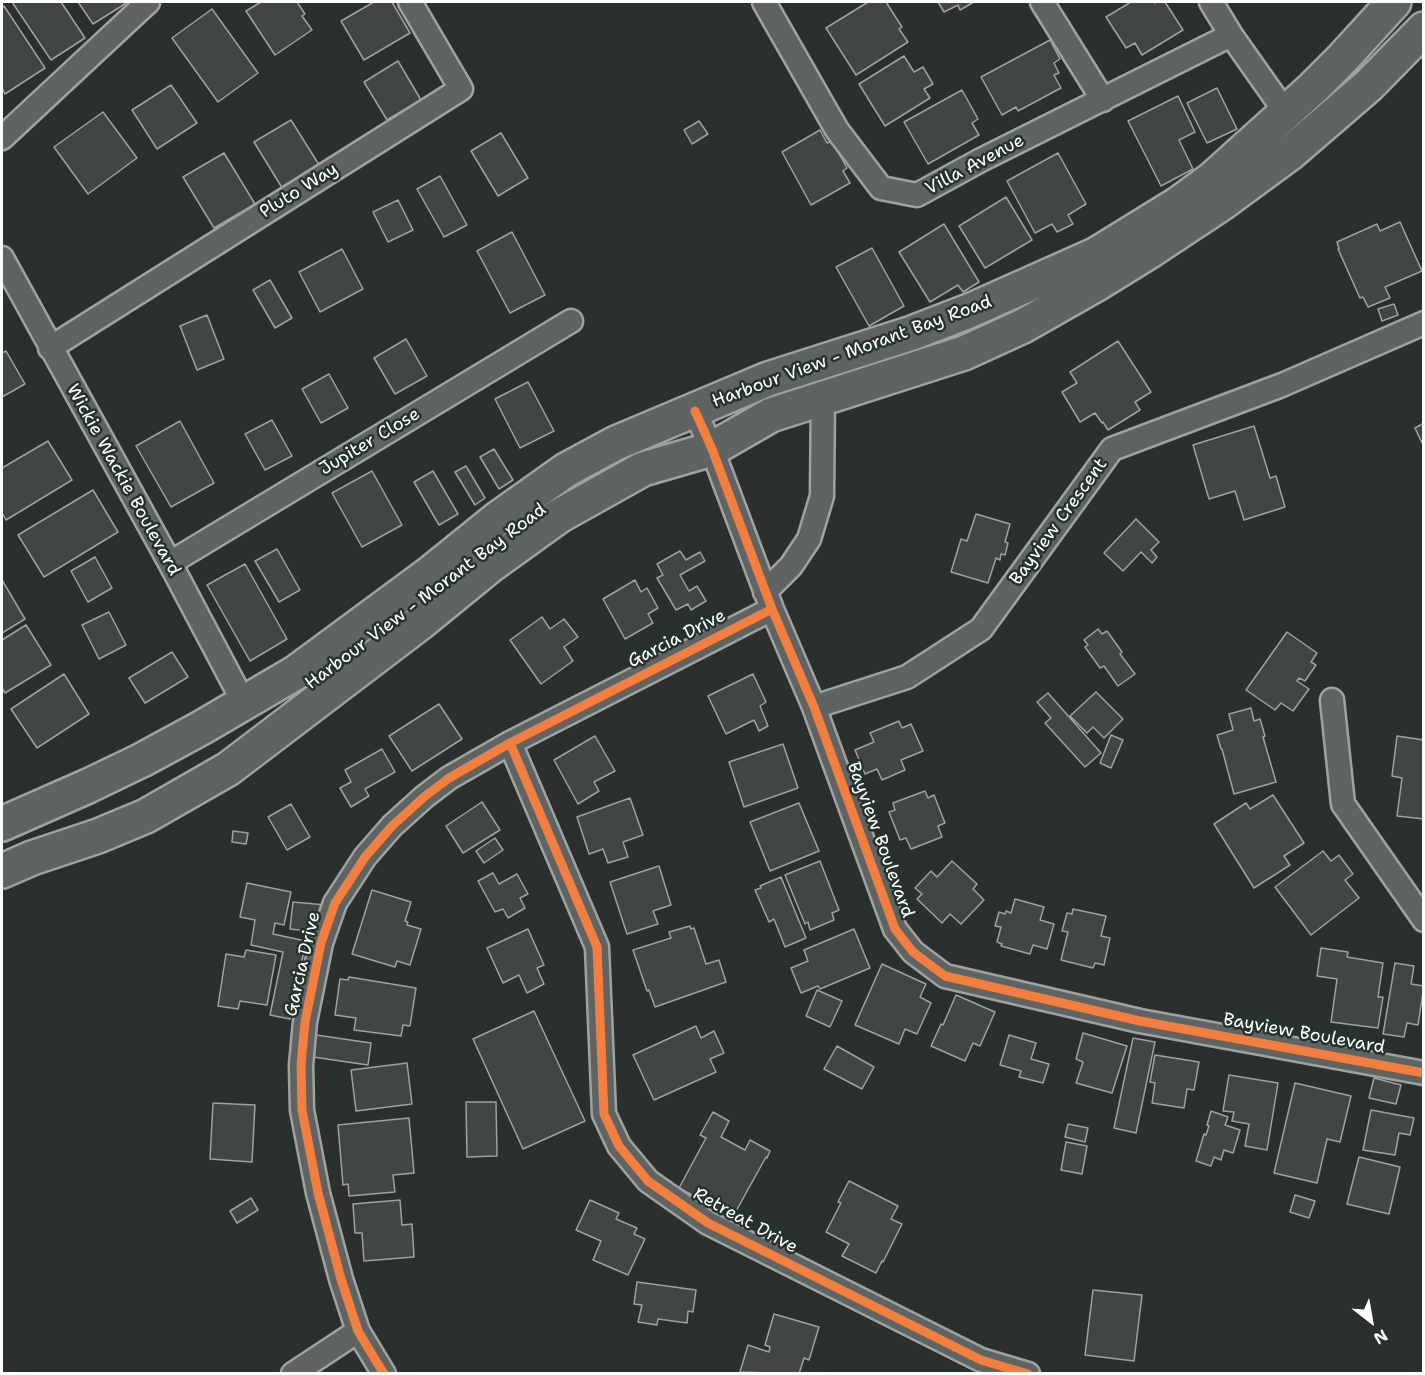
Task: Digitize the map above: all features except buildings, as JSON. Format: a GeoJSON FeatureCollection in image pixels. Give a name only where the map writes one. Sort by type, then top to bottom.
{"type":"FeatureCollection","features":[{"type":"Feature","properties":{"kind":"highway","name":"Harbour View - Morant Bay Road"},"geometry":{"type":"LineString","coordinates":[[4,818],[88,786],[142,760],[295,673],[429,574],[497,519],[566,470],[616,443],[768,379],[931,326],[1097,254],[1178,204],[1212,179],[1341,60],[1394,2]]}},
{"type":"Feature","properties":{"kind":"highway"},"geometry":{"type":"LineString","coordinates":[[1370,28],[1397,56]]}},
{"type":"Feature","properties":{"kind":"highway","name":"Harbour View - Morant Bay Road"},"geometry":{"type":"LineString","coordinates":[[2,871],[146,816],[228,769],[420,623],[491,565],[560,516],[643,469],[712,449],[771,415],[964,353],[1023,326],[1095,285],[1221,204],[1281,160],[1369,85],[1424,29]]}},
{"type":"Feature","properties":{"kind":"street"},"geometry":{"type":"LineString","coordinates":[[2,138],[148,2]]}},
{"type":"Feature","properties":{"kind":"street","name":"Pluto Way"},"geometry":{"type":"LineString","coordinates":[[50,348],[461,89],[410,2]]}},
{"type":"Feature","properties":{"kind":"street","name":"Villa Avenue"},"geometry":{"type":"LineString","coordinates":[[764,2],[837,130],[881,188],[917,195],[981,160],[1231,35]]}},
{"type":"Feature","properties":{"kind":"street"},"geometry":{"type":"LineString","coordinates":[[1042,2],[1103,100]]}},
{"type":"Feature","properties":{"kind":"street"},"geometry":{"type":"LineString","coordinates":[[1211,2],[1231,35],[1286,113]]}},
{"type":"Feature","properties":{"kind":"street","name":"Wickie Wackie Boulevard"},"geometry":{"type":"LineString","coordinates":[[2,258],[170,563],[244,703]]}},
{"type":"Feature","properties":{"kind":"street","name":"Jupiter Close"},"geometry":{"type":"LineString","coordinates":[[170,563],[571,321]]}},
{"type":"Feature","properties":{"kind":"street","name":"Bayview Crescent"},"geometry":{"type":"LineString","coordinates":[[814,707],[907,676],[981,629],[1112,449],[1282,385],[1424,323]]}},
{"type":"Feature","properties":{"kind":"street","name":"Garcia Drive"},"geometry":{"type":"LineString","coordinates":[[384,1374],[358,1331],[341,1279],[318,1193],[302,1110],[301,1065],[304,1033],[321,943],[335,903],[365,856],[392,826],[449,778],[769,600],[809,538],[822,496],[823,397]]}},
{"type":"Feature","properties":{"kind":"street","name":"Bayview Boulevard"},"geometry":{"type":"LineString","coordinates":[[694,411],[712,449],[769,600],[814,707],[895,929],[913,952],[945,976],[1140,1021],[1424,1073]]}},
{"type":"Feature","properties":{"kind":"street"},"geometry":{"type":"LineString","coordinates":[[1332,700],[1343,804],[1424,920]]}},
{"type":"Feature","properties":{"kind":"street","name":"Retreat Drive"},"geometry":{"type":"LineString","coordinates":[[510,743],[597,947],[604,1114],[619,1146],[648,1181],[708,1223],[984,1367],[1028,1374]]}},
{"type":"Feature","properties":{"kind":"street"},"geometry":{"type":"LineString","coordinates":[[293,1374],[358,1331]]}},
{"type":"Feature","properties":{"kind":"cycle path"},"geometry":{"type":"LineString","coordinates":[[695,411],[712,449],[772,609],[814,707],[895,929],[913,952],[945,976],[1140,1021],[1424,1073]]}},
{"type":"Feature","properties":{"kind":"cycle path"},"geometry":{"type":"LineString","coordinates":[[384,1374],[358,1331],[341,1279],[318,1193],[302,1110],[301,1065],[305,1022],[321,943],[335,903],[365,857],[392,826],[449,778],[510,743],[772,609]]}},
{"type":"Feature","properties":{"kind":"cycle path"},"geometry":{"type":"LineString","coordinates":[[510,743],[597,947],[604,1114],[619,1146],[648,1181],[708,1223],[981,1360],[1028,1374]]}}]}
